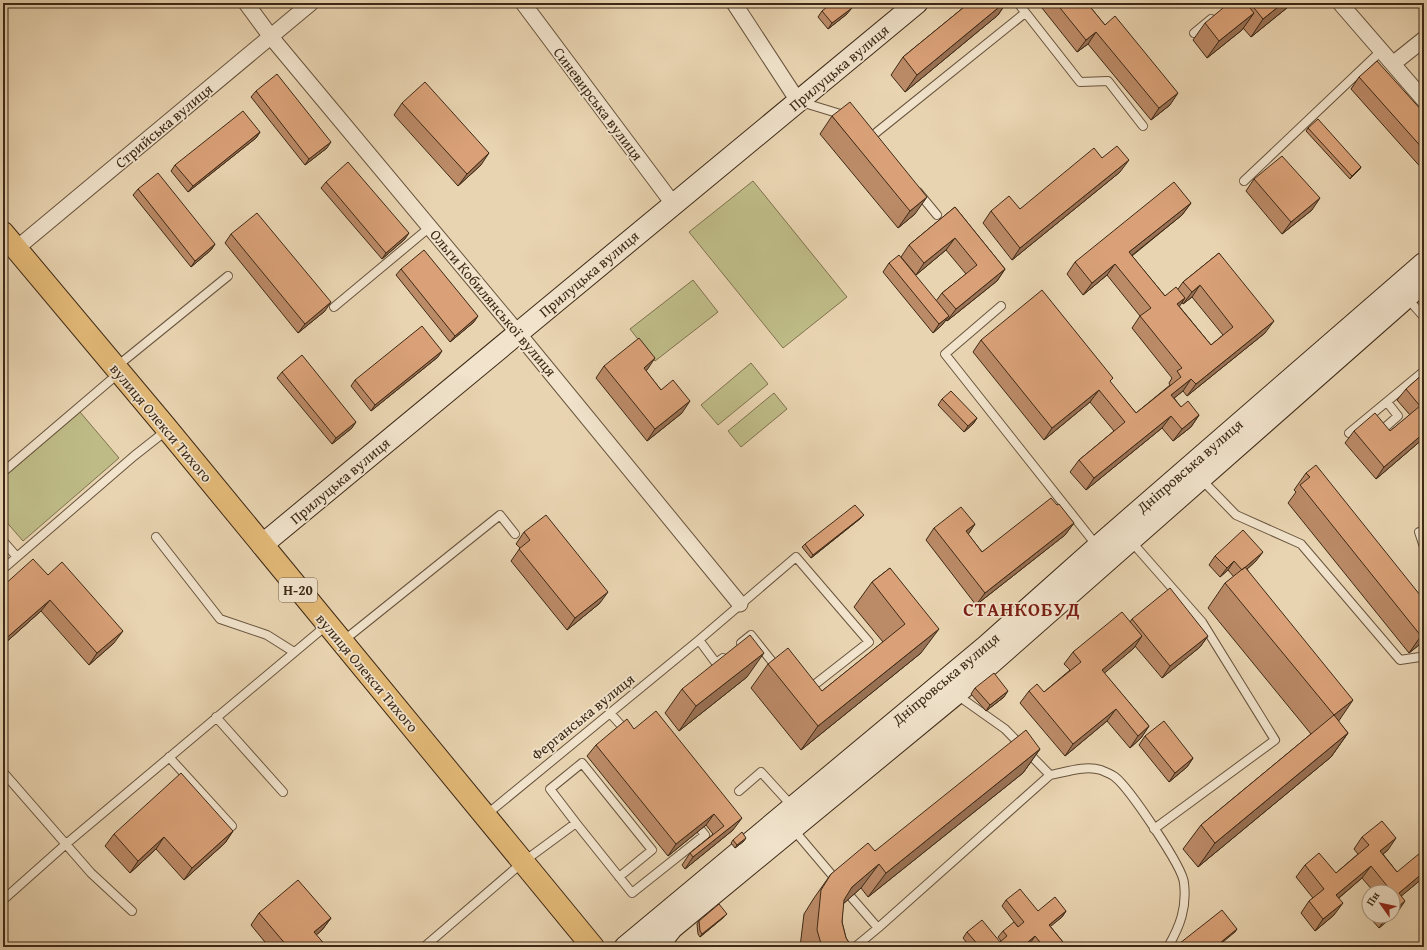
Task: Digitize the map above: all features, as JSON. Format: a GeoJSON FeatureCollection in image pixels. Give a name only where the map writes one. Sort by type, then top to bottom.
{"type":"FeatureCollection","features":[{"type":"Feature","properties":{"kind":"main road","name":"вулиця Олекси Тихого"},"geometry":{"type":"LineString","coordinates":[[10,240],[593,947]]}},
{"type":"Feature","properties":{"kind":"street","name":"Ольги Кобилянської вулиця"},"geometry":{"type":"LineString","coordinates":[[246,3],[271,37],[518,333],[740,604]]}},
{"type":"Feature","properties":{"kind":"street","name":"Стрийська вулиця"},"geometry":{"type":"LineString","coordinates":[[10,240],[271,37],[310,3]]}},
{"type":"Feature","properties":{"kind":"street","name":"Синевирська вулиця"},"geometry":{"type":"LineString","coordinates":[[523,3],[674,205]]}},
{"type":"Feature","properties":{"kind":"street"},"geometry":{"type":"LineString","coordinates":[[734,3],[798,101]]}},
{"type":"Feature","properties":{"kind":"street","name":"Прилуцька вулиця"},"geometry":{"type":"LineString","coordinates":[[262,545],[917,3]]}},
{"type":"Feature","properties":{"kind":"street"},"geometry":{"type":"LineString","coordinates":[[1340,3],[1424,100]]}},
{"type":"Feature","properties":{"kind":"street"},"geometry":{"type":"LineString","coordinates":[[1394,63],[1424,39]]}},
{"type":"Feature","properties":{"kind":"street","name":"Дніпровська вулиця"},"geometry":{"type":"LineString","coordinates":[[625,947],[951,687],[986,646],[1103,553],[1402,292],[1424,263]]}},
{"type":"Feature","properties":{"kind":"street","name":"Дніпровська вулиця"},"geometry":{"type":"LineString","coordinates":[[1402,292],[1424,282]]}},
{"type":"Feature","properties":{"kind":"street","name":"Дніпровська вулиця"},"geometry":{"type":"LineString","coordinates":[[657,947],[672,928],[789,817]]}},
{"type":"Feature","properties":{"kind":"lane"},"geometry":{"type":"LineString","coordinates":[[1018,3],[1080,82],[1108,81],[1143,126]]}},
{"type":"Feature","properties":{"kind":"lane"},"geometry":{"type":"LineString","coordinates":[[873,136],[1025,13]]}},
{"type":"Feature","properties":{"kind":"lane"},"geometry":{"type":"LineString","coordinates":[[1194,33],[1218,13]]}},
{"type":"Feature","properties":{"kind":"lane"},"geometry":{"type":"LineString","coordinates":[[1244,181],[1381,51]]}},
{"type":"Feature","properties":{"kind":"lane"},"geometry":{"type":"LineString","coordinates":[[798,101],[858,118]]}},
{"type":"Feature","properties":{"kind":"lane"},"geometry":{"type":"LineString","coordinates":[[912,185],[937,215]]}},
{"type":"Feature","properties":{"kind":"lane"},"geometry":{"type":"LineString","coordinates":[[334,307],[430,228]]}},
{"type":"Feature","properties":{"kind":"lane"},"geometry":{"type":"LineString","coordinates":[[3,472],[118,370],[228,276]]}},
{"type":"Feature","properties":{"kind":"lane"},"geometry":{"type":"LineString","coordinates":[[1402,292],[1424,317]]}},
{"type":"Feature","properties":{"kind":"lane"},"geometry":{"type":"LineString","coordinates":[[1001,306],[945,354],[1103,553]]}},
{"type":"Feature","properties":{"kind":"lane"},"geometry":{"type":"LineString","coordinates":[[1349,433],[1424,371]]}},
{"type":"Feature","properties":{"kind":"lane"},"geometry":{"type":"LineString","coordinates":[[1370,416],[1382,430],[1398,416],[1387,402]]}},
{"type":"Feature","properties":{"kind":"lane"},"geometry":{"type":"LineString","coordinates":[[3,569],[167,429]]}},
{"type":"Feature","properties":{"kind":"lane"},"geometry":{"type":"LineString","coordinates":[[1195,472],[1236,515],[1301,544],[1400,660],[1420,657],[1424,654]]}},
{"type":"Feature","properties":{"kind":"lane"},"geometry":{"type":"LineString","coordinates":[[341,643],[500,515],[515,534]]}},
{"type":"Feature","properties":{"kind":"lane"},"geometry":{"type":"LineString","coordinates":[[1422,533],[1424,547]]}},
{"type":"Feature","properties":{"kind":"lane"},"geometry":{"type":"LineString","coordinates":[[1125,534],[1202,622],[1275,740],[1154,829]]}},
{"type":"Feature","properties":{"kind":"lane"},"geometry":{"type":"LineString","coordinates":[[156,537],[220,619],[267,635],[294,652]]}},
{"type":"Feature","properties":{"kind":"lane"},"geometry":{"type":"LineString","coordinates":[[3,541],[17,557]]}},
{"type":"Feature","properties":{"kind":"lane","name":"Ферганська вулиця"},"geometry":{"type":"LineString","coordinates":[[485,816],[699,640],[796,557],[869,642],[800,696]]}},
{"type":"Feature","properties":{"kind":"lane"},"geometry":{"type":"LineString","coordinates":[[3,900],[66,844],[327,625]]}},
{"type":"Feature","properties":{"kind":"lane"},"geometry":{"type":"LineString","coordinates":[[699,640],[716,663],[750,635],[785,678]]}},
{"type":"Feature","properties":{"kind":"lane"},"geometry":{"type":"LineString","coordinates":[[951,687],[1005,728],[1050,775]]}},
{"type":"Feature","properties":{"kind":"lane"},"geometry":{"type":"LineString","coordinates":[[610,713],[631,736]]}},
{"type":"Feature","properties":{"kind":"lane"},"geometry":{"type":"LineString","coordinates":[[216,717],[283,792]]}},
{"type":"Feature","properties":{"kind":"lane"},"geometry":{"type":"LineString","coordinates":[[169,757],[232,826]]}},
{"type":"Feature","properties":{"kind":"lane"},"geometry":{"type":"LineString","coordinates":[[619,877],[652,850],[582,763],[550,789],[576,823],[619,877],[632,893],[705,835],[701,830]]}},
{"type":"Feature","properties":{"kind":"lane"},"geometry":{"type":"LineString","coordinates":[[855,947],[1050,775],[1084,768],[1101,770],[1114,777],[1127,791],[1179,868],[1184,882],[1185,905],[1178,929],[1168,947]]}},
{"type":"Feature","properties":{"kind":"lane"},"geometry":{"type":"LineString","coordinates":[[3,772],[91,873],[132,911]]}},
{"type":"Feature","properties":{"kind":"lane"},"geometry":{"type":"LineString","coordinates":[[739,791],[761,772],[789,817],[878,928]]}},
{"type":"Feature","properties":{"kind":"lane"},"geometry":{"type":"LineString","coordinates":[[424,947],[523,862],[576,823]]}},
{"type":"Feature","properties":{"kind":"shaded area"},"geometry":{"type":"Polygon","coordinates":[[[753,181],[847,297],[783,348],[689,232],[753,181]]]}},
{"type":"Feature","properties":{"kind":"shaded area"},"geometry":{"type":"Polygon","coordinates":[[[693,280],[718,312],[655,361],[630,329],[693,280]]]}},
{"type":"Feature","properties":{"kind":"shaded area"},"geometry":{"type":"Polygon","coordinates":[[[751,363],[768,384],[718,425],[701,405],[751,363]]]}},
{"type":"Feature","properties":{"kind":"shaded area"},"geometry":{"type":"Polygon","coordinates":[[[774,393],[787,409],[741,447],[728,431],[774,393]]]}},
{"type":"Feature","properties":{"kind":"shaded area"},"geometry":{"type":"Polygon","coordinates":[[[80,412],[119,458],[23,541],[3,518],[3,478],[80,412]]]}},
{"type":"Feature","properties":{"kind":"building"},"geometry":{"type":"Polygon","coordinates":[[[832,3],[848,3],[852,8],[832,23],[822,11],[832,3]]]}},
{"type":"Feature","properties":{"kind":"building"},"geometry":{"type":"Polygon","coordinates":[[[969,3],[1004,3],[917,75],[903,57],[969,3]]]}},
{"type":"Feature","properties":{"kind":"building"},"geometry":{"type":"Polygon","coordinates":[[[1056,3],[1087,3],[1105,25],[1115,16],[1178,93],[1159,108],[1096,32],[1086,40],[1056,3]]]}},
{"type":"Feature","properties":{"kind":"building"},"geometry":{"type":"Polygon","coordinates":[[[1229,3],[1246,3],[1254,13],[1219,41],[1205,23],[1229,3]]]}},
{"type":"Feature","properties":{"kind":"building"},"geometry":{"type":"Polygon","coordinates":[[[1250,3],[1283,3],[1263,19],[1250,3]]]}},
{"type":"Feature","properties":{"kind":"building"},"geometry":{"type":"Polygon","coordinates":[[[1377,61],[1424,113],[1424,150],[1359,77],[1377,61]]]}},
{"type":"Feature","properties":{"kind":"building"},"geometry":{"type":"Polygon","coordinates":[[[277,74],[331,142],[309,159],[256,91],[277,74]]]}},
{"type":"Feature","properties":{"kind":"building"},"geometry":{"type":"Polygon","coordinates":[[[425,82],[489,153],[467,174],[402,103],[425,82]]]}},
{"type":"Feature","properties":{"kind":"building"},"geometry":{"type":"Polygon","coordinates":[[[850,102],[927,197],[910,211],[832,116],[850,102]]]}},
{"type":"Feature","properties":{"kind":"building"},"geometry":{"type":"Polygon","coordinates":[[[243,111],[260,132],[193,186],[175,165],[243,111]]]}},
{"type":"Feature","properties":{"kind":"building"},"geometry":{"type":"Polygon","coordinates":[[[1318,119],[1361,167],[1352,176],[1308,128],[1318,119]]]}},
{"type":"Feature","properties":{"kind":"building"},"geometry":{"type":"Polygon","coordinates":[[[1117,146],[1129,160],[1020,248],[991,211],[1009,196],[1020,209],[1094,148],[1102,158],[1117,146]]]}},
{"type":"Feature","properties":{"kind":"building"},"geometry":{"type":"Polygon","coordinates":[[[1282,156],[1320,198],[1291,222],[1254,179],[1282,156]]]}},
{"type":"Feature","properties":{"kind":"building"},"geometry":{"type":"Polygon","coordinates":[[[348,162],[409,233],[386,253],[326,182],[348,162]]]}},
{"type":"Feature","properties":{"kind":"building"},"geometry":{"type":"Polygon","coordinates":[[[158,173],[215,244],[195,261],[138,189],[158,173]]]}},
{"type":"Feature","properties":{"kind":"building"},"geometry":{"type":"Polygon","coordinates":[[[1174,182],[1191,203],[1129,252],[1165,296],[1176,287],[1185,298],[1177,304],[1211,345],[1233,327],[1200,285],[1192,292],[1183,282],[1219,253],[1274,321],[1196,384],[1191,379],[1171,395],[1181,407],[1188,401],[1199,415],[1182,429],[1171,416],[1094,478],[1079,460],[1125,422],[1099,390],[1052,428],[981,340],[1042,290],[1113,378],[1110,381],[1136,413],[1181,377],[1177,371],[1182,368],[1140,316],[1151,308],[1115,264],[1092,283],[1075,262],[1174,182]]]}},
{"type":"Feature","properties":{"kind":"building"},"geometry":{"type":"Polygon","coordinates":[[[955,207],[1005,269],[956,309],[942,293],[977,265],[955,238],[924,263],[909,245],[955,207]]]}},
{"type":"Feature","properties":{"kind":"building"},"geometry":{"type":"Polygon","coordinates":[[[257,213],[331,302],[305,324],[231,234],[257,213]]]}},
{"type":"Feature","properties":{"kind":"building"},"geometry":{"type":"Polygon","coordinates":[[[424,250],[478,316],[455,336],[401,269],[424,250]]]}},
{"type":"Feature","properties":{"kind":"building"},"geometry":{"type":"Polygon","coordinates":[[[899,255],[949,316],[939,324],[889,263],[899,255]]]}},
{"type":"Feature","properties":{"kind":"building"},"geometry":{"type":"Polygon","coordinates":[[[422,326],[442,351],[375,405],[355,380],[422,326]]]}},
{"type":"Feature","properties":{"kind":"building"},"geometry":{"type":"Polygon","coordinates":[[[639,338],[655,358],[644,368],[661,390],[673,380],[690,401],[655,429],[604,366],[639,338]]]}},
{"type":"Feature","properties":{"kind":"building"},"geometry":{"type":"Polygon","coordinates":[[[302,355],[356,422],[336,438],[282,372],[302,355]]]}},
{"type":"Feature","properties":{"kind":"building"},"geometry":{"type":"Polygon","coordinates":[[[1424,373],[1424,433],[1384,467],[1354,431],[1375,413],[1390,431],[1420,406],[1406,389],[1424,373]]]}},
{"type":"Feature","properties":{"kind":"building"},"geometry":{"type":"Polygon","coordinates":[[[951,391],[977,418],[968,426],[942,399],[951,391]]]}},
{"type":"Feature","properties":{"kind":"building"},"geometry":{"type":"Polygon","coordinates":[[[1316,465],[1424,600],[1424,634],[1421,636],[1300,485],[1310,477],[1306,473],[1316,465]]]}},
{"type":"Feature","properties":{"kind":"building"},"geometry":{"type":"Polygon","coordinates":[[[1051,498],[1057,505],[1059,504],[1074,523],[985,593],[934,528],[961,507],[975,524],[966,531],[982,552],[1051,498]]]}},
{"type":"Feature","properties":{"kind":"building"},"geometry":{"type":"Polygon","coordinates":[[[855,505],[864,515],[813,555],[805,544],[855,505]]]}},
{"type":"Feature","properties":{"kind":"building"},"geometry":{"type":"Polygon","coordinates":[[[546,515],[608,592],[575,618],[519,549],[530,540],[524,532],[546,515]]]}},
{"type":"Feature","properties":{"kind":"building"},"geometry":{"type":"Polygon","coordinates":[[[1243,530],[1263,552],[1242,570],[1234,561],[1227,568],[1215,556],[1243,530]]]}},
{"type":"Feature","properties":{"kind":"building"},"geometry":{"type":"Polygon","coordinates":[[[33,559],[48,575],[62,562],[123,631],[97,653],[50,600],[3,641],[3,586],[33,559]]]}},
{"type":"Feature","properties":{"kind":"building"},"geometry":{"type":"Polygon","coordinates":[[[1245,567],[1353,700],[1334,715],[1225,583],[1245,567]]]}},
{"type":"Feature","properties":{"kind":"building"},"geometry":{"type":"Polygon","coordinates":[[[890,568],[939,629],[818,726],[768,664],[788,648],[822,691],[905,624],[872,582],[890,568]]]}},
{"type":"Feature","properties":{"kind":"building"},"geometry":{"type":"Polygon","coordinates":[[[1170,588],[1208,636],[1170,666],[1132,619],[1170,588]]]}},
{"type":"Feature","properties":{"kind":"building"},"geometry":{"type":"Polygon","coordinates":[[[1122,612],[1142,636],[1102,670],[1149,726],[1138,736],[1116,709],[1073,744],[1029,691],[1037,684],[1044,692],[1081,662],[1073,652],[1122,612]]]}},
{"type":"Feature","properties":{"kind":"building"},"geometry":{"type":"Polygon","coordinates":[[[750,635],[764,653],[696,706],[682,689],[750,635]]]}},
{"type":"Feature","properties":{"kind":"building"},"geometry":{"type":"Polygon","coordinates":[[[994,673],[1008,691],[990,705],[975,688],[994,673]]]}},
{"type":"Feature","properties":{"kind":"building"},"geometry":{"type":"Polygon","coordinates":[[[656,711],[742,818],[693,857],[690,853],[724,826],[714,814],[676,844],[596,745],[627,719],[634,729],[656,711]]]}},
{"type":"Feature","properties":{"kind":"building"},"geometry":{"type":"Polygon","coordinates":[[[1334,715],[1348,733],[1215,843],[1201,825],[1334,715]]]}},
{"type":"Feature","properties":{"kind":"building"},"geometry":{"type":"Polygon","coordinates":[[[1164,721],[1193,758],[1175,773],[1145,736],[1164,721]]]}},
{"type":"Feature","properties":{"kind":"building"},"geometry":{"type":"Polygon","coordinates":[[[1026,730],[1040,749],[886,873],[879,864],[852,887],[844,900],[842,922],[846,938],[852,947],[822,947],[817,930],[821,890],[831,874],[868,843],[875,851],[1026,730]]]}},
{"type":"Feature","properties":{"kind":"building"},"geometry":{"type":"Polygon","coordinates":[[[181,773],[233,831],[192,868],[164,837],[138,861],[114,834],[181,773]]]}},
{"type":"Feature","properties":{"kind":"building"},"geometry":{"type":"Polygon","coordinates":[[[1382,821],[1396,838],[1380,851],[1397,872],[1420,853],[1424,857],[1424,872],[1401,891],[1401,884],[1386,884],[1371,866],[1336,895],[1343,903],[1323,919],[1309,901],[1324,889],[1305,865],[1319,853],[1336,873],[1369,845],[1362,837],[1382,821]]]}},
{"type":"Feature","properties":{"kind":"building"},"geometry":{"type":"Polygon","coordinates":[[[742,832],[746,838],[737,845],[733,840],[742,832]]]}},
{"type":"Feature","properties":{"kind":"building"},"geometry":{"type":"Polygon","coordinates":[[[298,880],[331,918],[314,932],[327,947],[288,947],[259,913],[298,880]]]}},
{"type":"Feature","properties":{"kind":"building"},"geometry":{"type":"Polygon","coordinates":[[[1020,889],[1038,911],[1055,897],[1066,911],[1049,925],[1067,947],[1044,947],[1035,936],[1028,942],[1032,947],[980,947],[967,932],[982,920],[1000,942],[1007,936],[1003,931],[1014,922],[1018,927],[1024,922],[1006,900],[1020,889]]]}},
{"type":"Feature","properties":{"kind":"building"},"geometry":{"type":"Polygon","coordinates":[[[1401,896],[1405,901],[1401,904],[1401,896]]]}},
{"type":"Feature","properties":{"kind":"building"},"geometry":{"type":"Polygon","coordinates":[[[719,904],[727,914],[702,934],[700,931],[699,921],[719,904]]]}},
{"type":"Feature","properties":{"kind":"building"},"geometry":{"type":"Polygon","coordinates":[[[1222,910],[1237,929],[1215,947],[1175,947],[1222,910]]]}},
{"type":"Feature","properties":{"kind":"district","name":"СТАНКОБУД"},"geometry":{"type":"Point","coordinates":[1022,609]}}]}
